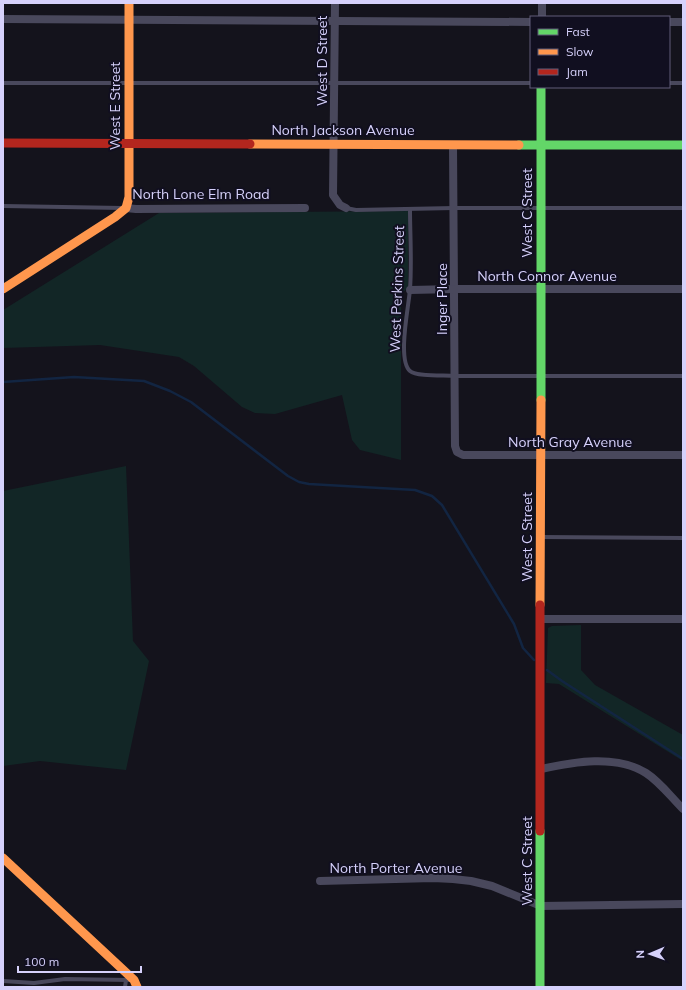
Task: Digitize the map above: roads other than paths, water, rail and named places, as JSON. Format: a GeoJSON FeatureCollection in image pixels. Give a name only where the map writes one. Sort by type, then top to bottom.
{"type":"FeatureCollection","features":[{"type":"Feature","properties":{"kind":"street","name":"West E Street"},"geometry":{"type":"LineString","coordinates":[[126,208],[129,197],[129,3]]}},
{"type":"Feature","properties":{"kind":"street","name":"West D Street"},"geometry":{"type":"LineString","coordinates":[[335,3],[333,195],[340,205],[346,208]]}},
{"type":"Feature","properties":{"kind":"street"},"geometry":{"type":"LineString","coordinates":[[542,3],[542,16]]}},
{"type":"Feature","properties":{"kind":"street"},"geometry":{"type":"LineString","coordinates":[[3,19],[129,21],[530,22]]}},
{"type":"Feature","properties":{"kind":"street"},"geometry":{"type":"LineString","coordinates":[[670,22],[683,22]]}},
{"type":"Feature","properties":{"kind":"street","name":"West C Street"},"geometry":{"type":"LineString","coordinates":[[540,987],[541,88]]}},
{"type":"Feature","properties":{"kind":"street","name":"North Jackson Avenue"},"geometry":{"type":"LineString","coordinates":[[3,143],[683,145]]}},
{"type":"Feature","properties":{"kind":"street","name":"Inger Place"},"geometry":{"type":"LineString","coordinates":[[453,144],[455,446],[457,452]]}},
{"type":"Feature","properties":{"kind":"street","name":"North Lone Elm Road"},"geometry":{"type":"LineString","coordinates":[[3,289],[115,217],[126,208],[305,208]]}},
{"type":"Feature","properties":{"kind":"street","name":"North Connor Avenue"},"geometry":{"type":"LineString","coordinates":[[410,290],[683,289]]}},
{"type":"Feature","properties":{"kind":"street","name":"North Gray Avenue"},"geometry":{"type":"LineString","coordinates":[[457,452],[464,455],[683,454]]}},
{"type":"Feature","properties":{"kind":"street"},"geometry":{"type":"LineString","coordinates":[[541,619],[683,619]]}},
{"type":"Feature","properties":{"kind":"street"},"geometry":{"type":"LineString","coordinates":[[541,769],[575,762],[608,762],[624,765],[645,772],[652,777],[683,809]]}},
{"type":"Feature","properties":{"kind":"street"},"geometry":{"type":"LineString","coordinates":[[3,858],[132,982]]}},
{"type":"Feature","properties":{"kind":"street","name":"North Porter Avenue"},"geometry":{"type":"LineString","coordinates":[[320,881],[433,878],[471,881],[492,886],[541,906],[683,904]]}},
{"type":"Feature","properties":{"kind":"lane"},"geometry":{"type":"LineString","coordinates":[[3,83],[530,83]]}},
{"type":"Feature","properties":{"kind":"lane"},"geometry":{"type":"LineString","coordinates":[[670,83],[683,83]]}},
{"type":"Feature","properties":{"kind":"lane"},"geometry":{"type":"LineString","coordinates":[[3,206],[126,208]]}},
{"type":"Feature","properties":{"kind":"lane"},"geometry":{"type":"LineString","coordinates":[[346,208],[356,210],[410,208],[683,208]]}},
{"type":"Feature","properties":{"kind":"lane","name":"West Perkins Street"},"geometry":{"type":"LineString","coordinates":[[410,208],[410,290],[405,326],[407,368],[411,372],[415,373],[455,376]]}},
{"type":"Feature","properties":{"kind":"lane"},"geometry":{"type":"LineString","coordinates":[[455,376],[683,376]]}},
{"type":"Feature","properties":{"kind":"lane"},"geometry":{"type":"LineString","coordinates":[[541,537],[683,538]]}},
{"type":"Feature","properties":{"kind":"lane"},"geometry":{"type":"LineString","coordinates":[[3,981],[34,982],[65,979],[132,982]]}},
{"type":"Feature","properties":{"kind":"lane"},"geometry":{"type":"LineString","coordinates":[[125,987],[132,982]]}},
{"type":"Feature","properties":{"kind":"waterway"},"geometry":{"type":"LineString","coordinates":[[3,382],[74,377],[144,381],[170,391],[191,402],[288,476],[299,482],[309,484],[415,490],[432,496],[442,505],[514,624],[523,648],[534,660]]}},
{"type":"Feature","properties":{"kind":"waterway"},"geometry":{"type":"LineString","coordinates":[[547,670],[683,759]]}}]}
